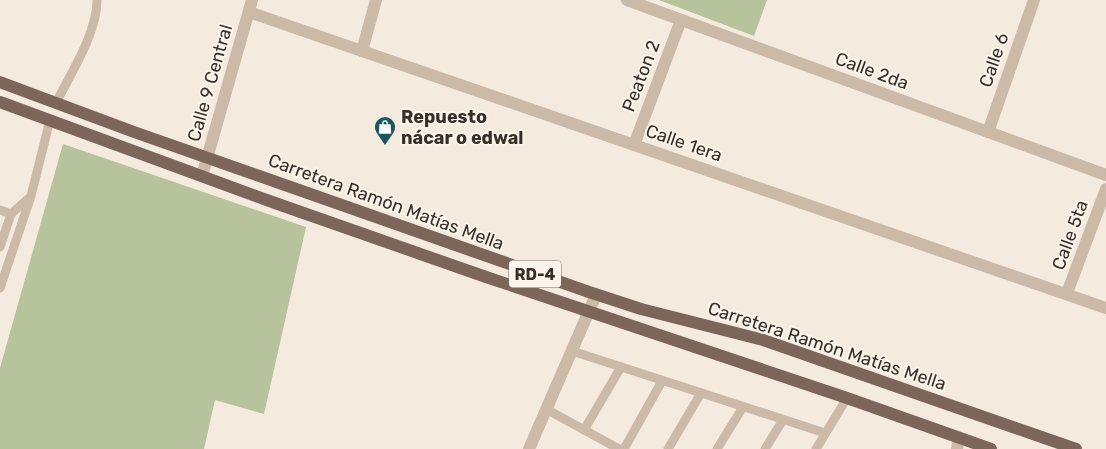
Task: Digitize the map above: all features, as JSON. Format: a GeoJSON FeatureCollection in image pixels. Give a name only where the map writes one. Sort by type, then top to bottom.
{"type":"FeatureCollection","features":[{"type":"Feature","properties":{"kind":"main road","name":"Carretera Ramón Matías Mella"},"geometry":{"type":"LineString","coordinates":[[0,82],[596,295],[641,309],[763,340],[1076,449]]}},
{"type":"Feature","properties":{"kind":"main road","name":"Carretera Ramón Matías Mella"},"geometry":{"type":"LineString","coordinates":[[0,102],[348,228],[847,398],[958,443],[991,449]]}},
{"type":"Feature","properties":{"kind":"street"},"geometry":{"type":"LineString","coordinates":[[362,51],[376,0]]}},
{"type":"Feature","properties":{"kind":"street","name":"Calle 2da"},"geometry":{"type":"LineString","coordinates":[[627,0],[1106,175]]}},
{"type":"Feature","properties":{"kind":"street","name":"Calle 6"},"geometry":{"type":"LineString","coordinates":[[988,132],[1034,0]]}},
{"type":"Feature","properties":{"kind":"street","name":"Calle 1era"},"geometry":{"type":"LineString","coordinates":[[251,6],[362,51],[1106,308]]}},
{"type":"Feature","properties":{"kind":"street","name":"Calle 9 Central"},"geometry":{"type":"LineString","coordinates":[[202,176],[251,6]]}},
{"type":"Feature","properties":{"kind":"street","name":"Peaton 2"},"geometry":{"type":"LineString","coordinates":[[634,144],[681,20]]}},
{"type":"Feature","properties":{"kind":"street","name":"Calle 5ta"},"geometry":{"type":"LineString","coordinates":[[1067,293],[1106,189]]}},
{"type":"Feature","properties":{"kind":"street"},"geometry":{"type":"LineString","coordinates":[[529,449],[596,295]]}},
{"type":"Feature","properties":{"kind":"lane"},"geometry":{"type":"LineString","coordinates":[[56,103],[89,37],[97,9],[97,0]]}},
{"type":"Feature","properties":{"kind":"lane"},"geometry":{"type":"LineString","coordinates":[[0,288],[31,196],[50,120]]}},
{"type":"Feature","properties":{"kind":"lane"},"geometry":{"type":"LineString","coordinates":[[0,247],[11,214],[31,196]]}},
{"type":"Feature","properties":{"kind":"lane"},"geometry":{"type":"LineString","coordinates":[[0,210],[11,214]]}},
{"type":"Feature","properties":{"kind":"lane"},"geometry":{"type":"LineString","coordinates":[[572,351],[825,433]]}},
{"type":"Feature","properties":{"kind":"lane"},"geometry":{"type":"LineString","coordinates":[[584,430],[621,368]]}},
{"type":"Feature","properties":{"kind":"lane"},"geometry":{"type":"LineString","coordinates":[[624,449],[662,381]]}},
{"type":"Feature","properties":{"kind":"lane"},"geometry":{"type":"LineString","coordinates":[[668,449],[701,393]]}},
{"type":"Feature","properties":{"kind":"lane"},"geometry":{"type":"LineString","coordinates":[[816,449],[847,398]]}},
{"type":"Feature","properties":{"kind":"lane"},"geometry":{"type":"LineString","coordinates":[[717,449],[743,407]]}},
{"type":"Feature","properties":{"kind":"lane"},"geometry":{"type":"LineString","coordinates":[[546,409],[619,449]]}},
{"type":"Feature","properties":{"kind":"lane"},"geometry":{"type":"LineString","coordinates":[[765,449],[783,420]]}},
{"type":"Feature","properties":{"kind":"green space"},"geometry":{"type":"Polygon","coordinates":[[[659,0],[767,0],[754,36],[659,0]]]}},
{"type":"Feature","properties":{"kind":"green space"},"geometry":{"type":"Polygon","coordinates":[[[63,144],[306,227],[264,414],[215,400],[204,449],[0,449],[0,368],[63,144]]]}},
{"type":"Feature","properties":{"kind":"place","name":"Repuesto nácar o edwal"},"geometry":{"type":"Point","coordinates":[385,146]}}]}
